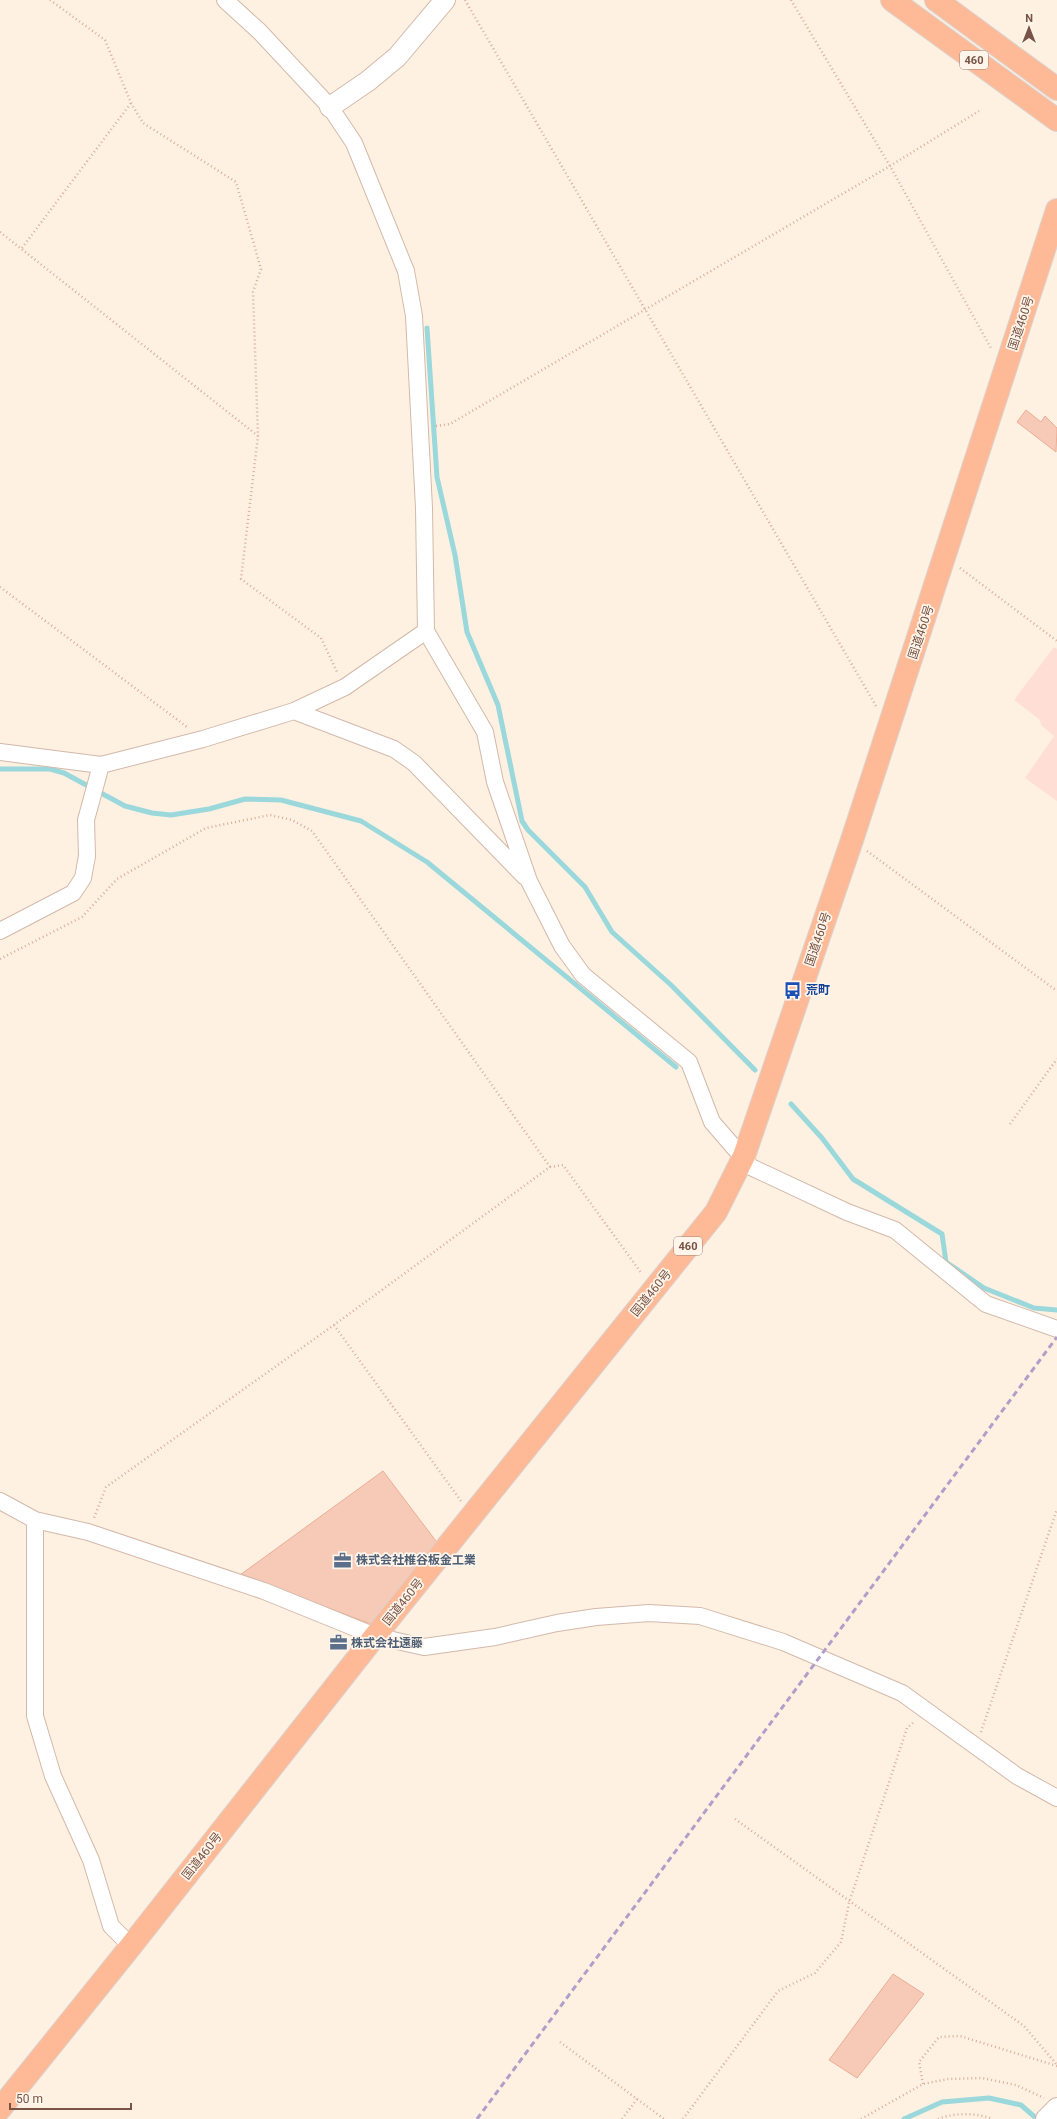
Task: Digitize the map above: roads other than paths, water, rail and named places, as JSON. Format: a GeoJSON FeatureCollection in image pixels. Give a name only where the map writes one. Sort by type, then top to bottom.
{"type":"FeatureCollection","features":[{"type":"Feature","properties":{"kind":"highway","name":"460"},"geometry":{"type":"LineString","coordinates":[[892,0],[1057,120]]}},
{"type":"Feature","properties":{"kind":"highway","name":"460"},"geometry":{"type":"LineString","coordinates":[[936,0],[1057,89]]}},
{"type":"Feature","properties":{"kind":"highway","name":"国道460号"},"geometry":{"type":"LineString","coordinates":[[0,2109],[131,1946],[375,1636],[716,1212],[744,1156],[852,840],[1057,210]]}},
{"type":"Feature","properties":{"kind":"street"},"geometry":{"type":"LineString","coordinates":[[225,0],[259,30],[330,107],[354,143],[406,271],[414,316],[424,508],[426,631],[486,732],[495,782],[529,881],[562,946],[583,975],[689,1062],[712,1122],[744,1156],[752,1167],[784,1184],[847,1212],[895,1230],[986,1304],[1057,1329]]}},
{"type":"Feature","properties":{"kind":"street"},"geometry":{"type":"LineString","coordinates":[[330,107],[368,81],[397,57],[444,0]]}},
{"type":"Feature","properties":{"kind":"street"},"geometry":{"type":"LineString","coordinates":[[0,752],[101,765],[203,739],[294,712],[345,687],[426,631]]}},
{"type":"Feature","properties":{"kind":"street"},"geometry":{"type":"LineString","coordinates":[[294,712],[394,749],[414,763],[529,881]]}},
{"type":"Feature","properties":{"kind":"street"},"geometry":{"type":"LineString","coordinates":[[0,931],[73,892],[83,878],[87,856],[86,820],[101,765]]}},
{"type":"Feature","properties":{"kind":"street"},"geometry":{"type":"LineString","coordinates":[[0,1501],[35,1520],[88,1532],[264,1591],[375,1636],[424,1647],[495,1637],[557,1622],[596,1617],[649,1613],[700,1616],[783,1642],[848,1668],[892,1690],[902,1693],[1017,1776],[1057,1798]]}},
{"type":"Feature","properties":{"kind":"street"},"geometry":{"type":"LineString","coordinates":[[35,1520],[35,1716],[53,1776],[91,1860],[111,1926],[131,1946]]}},
{"type":"Feature","properties":{"kind":"waterway"},"geometry":{"type":"LineString","coordinates":[[427,328],[437,477],[455,555],[467,632],[498,705],[522,821],[528,830],[585,887],[612,932],[671,985],[755,1070]]}},
{"type":"Feature","properties":{"kind":"waterway"},"geometry":{"type":"LineString","coordinates":[[0,769],[50,769],[64,773],[125,806],[152,813],[171,815],[209,809],[245,799],[281,800],[361,821],[427,862],[676,1067]]}},
{"type":"Feature","properties":{"kind":"waterway"},"geometry":{"type":"LineString","coordinates":[[791,1104],[822,1138],[853,1179],[942,1234],[946,1262],[984,1288],[1034,1308],[1057,1310]]}},
{"type":"Feature","properties":{"kind":"waterway"},"geometry":{"type":"LineString","coordinates":[[904,2119],[942,2102],[989,2098],[1021,2105],[1037,2119]]}},
{"type":"Feature","properties":{"kind":"railway"},"geometry":{"type":"LineString","coordinates":[[477,2119],[1057,1337]]}},
{"type":"Feature","properties":{"kind":"place","name":"荒町"},"geometry":{"type":"Point","coordinates":[793,990]}},
{"type":"Feature","properties":{"kind":"place","name":"株式会社椎谷板金工業"},"geometry":{"type":"Point","coordinates":[343,1560]}},
{"type":"Feature","properties":{"kind":"place","name":"株式会社遠藤"},"geometry":{"type":"Point","coordinates":[338,1643]}}]}
